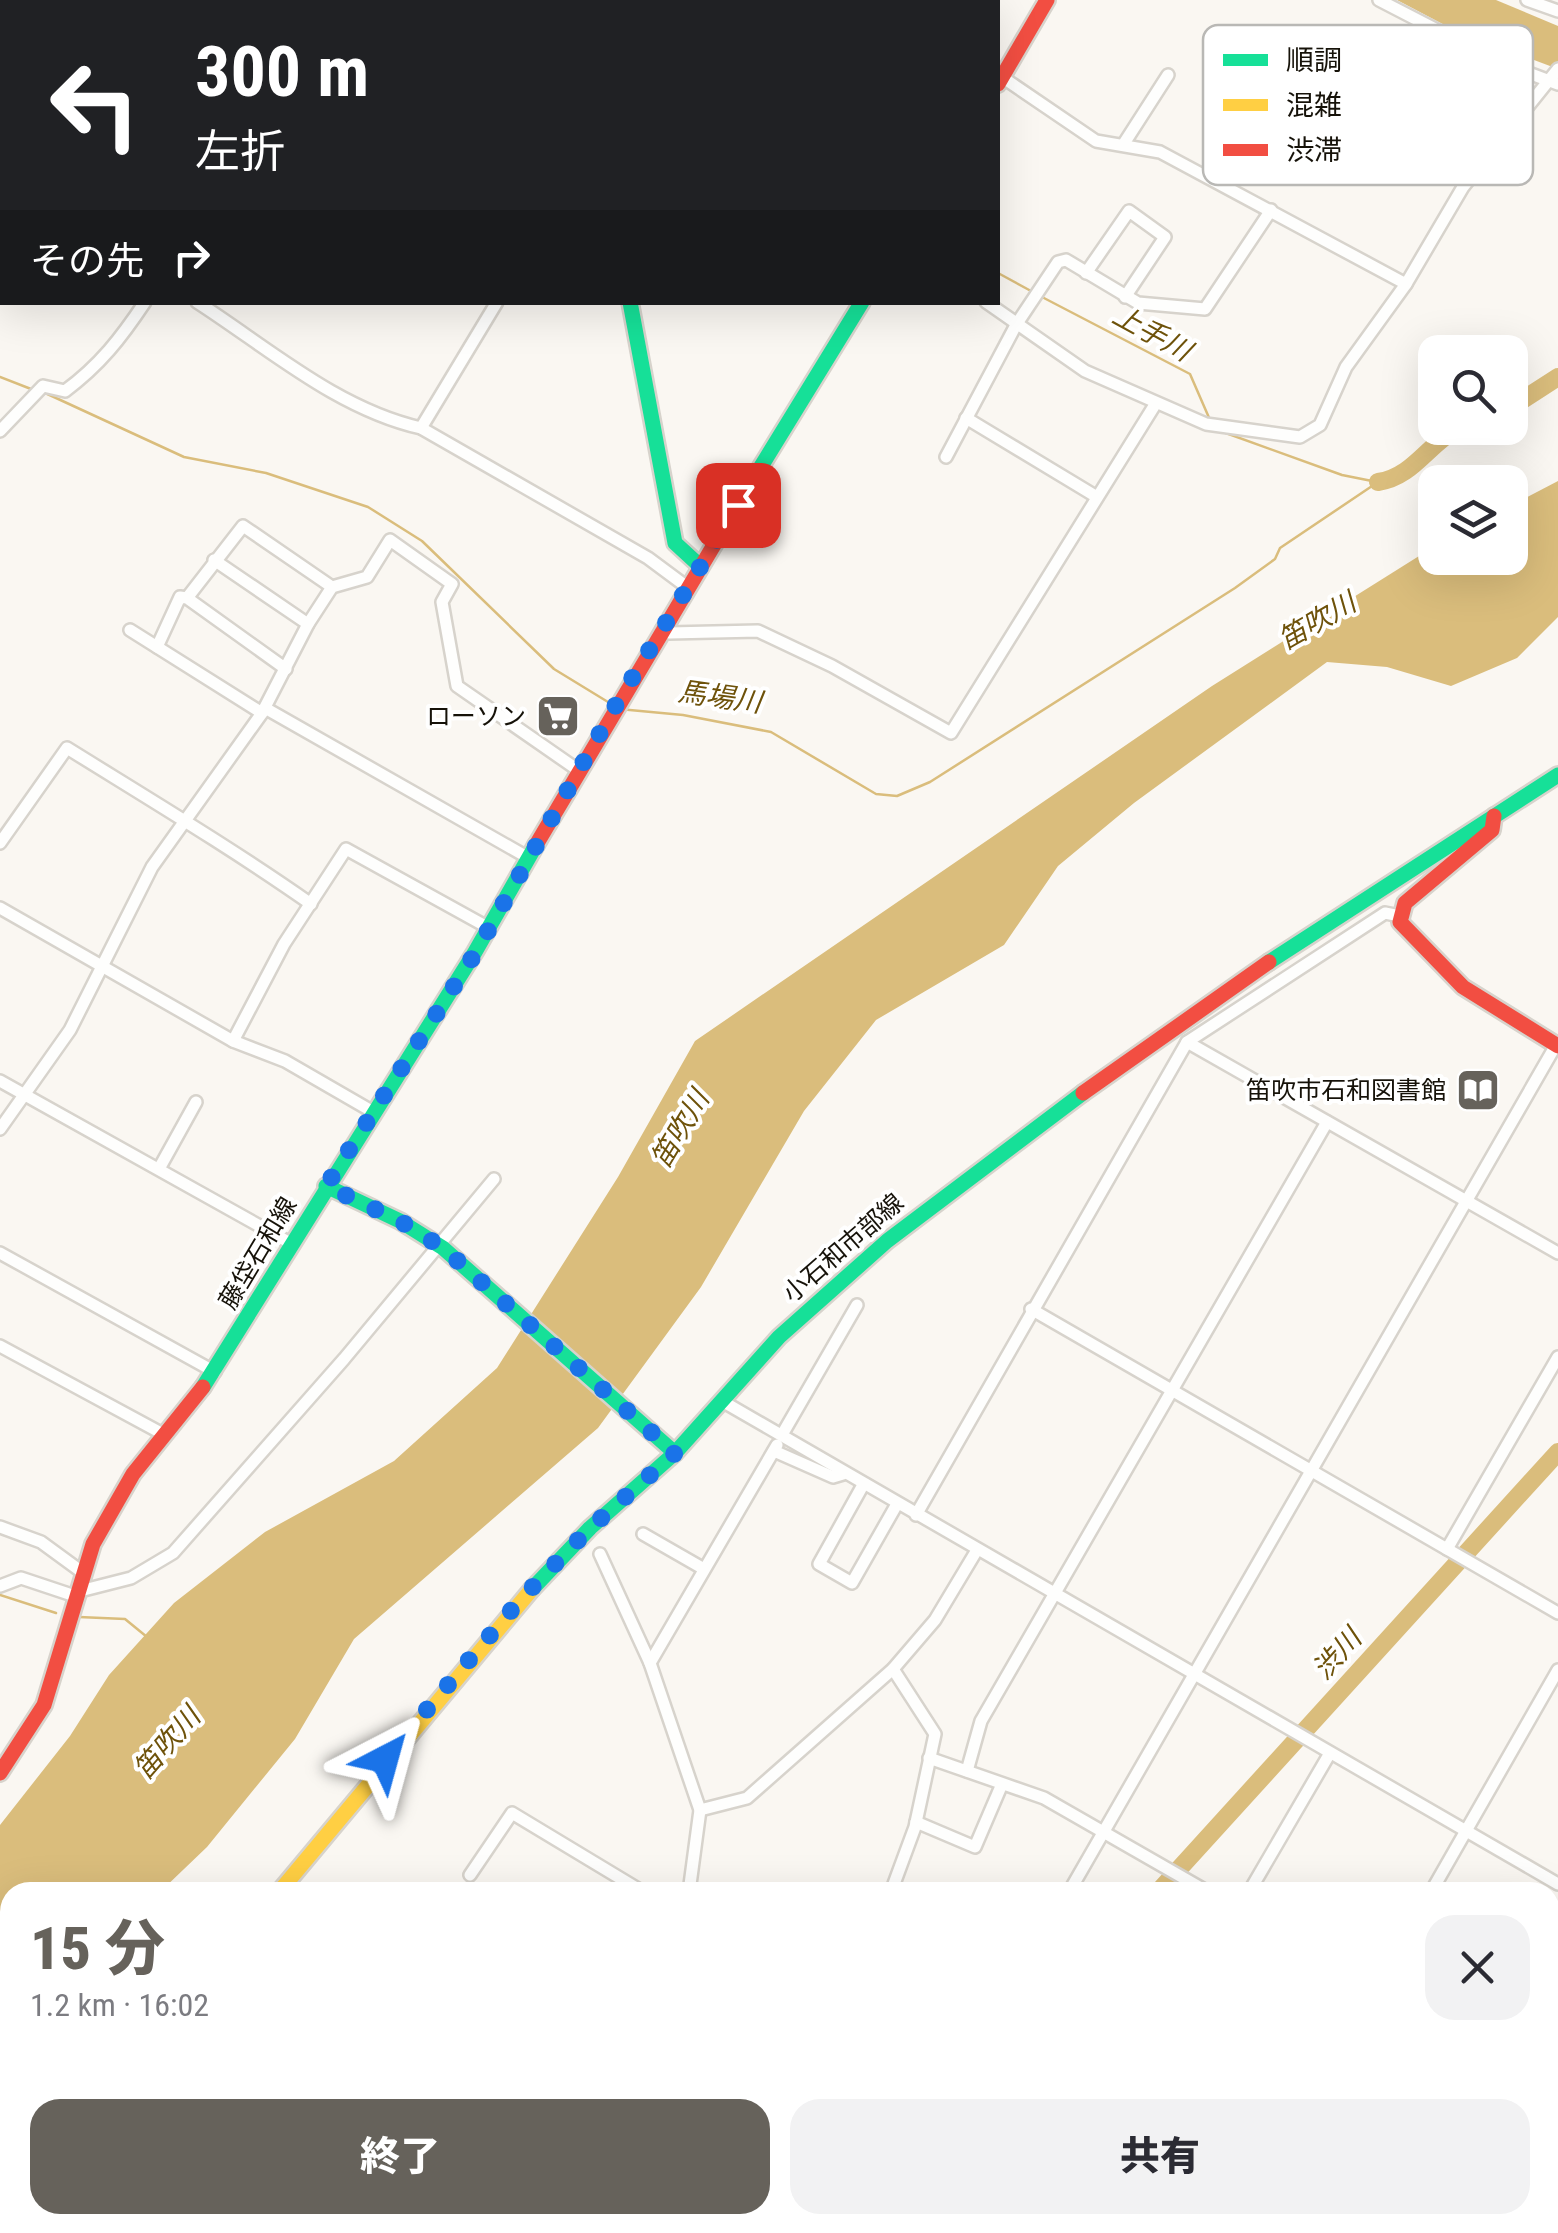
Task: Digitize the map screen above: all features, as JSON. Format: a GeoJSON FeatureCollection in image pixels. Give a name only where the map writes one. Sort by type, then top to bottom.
{"type":"FeatureCollection","features":[{"type":"Feature","properties":{"kind":"main road"},"geometry":{"type":"LineString","coordinates":[[1000,81],[1047,0]]}},
{"type":"Feature","properties":{"kind":"main road"},"geometry":{"type":"LineString","coordinates":[[631,305],[675,543],[700,566]]}},
{"type":"Feature","properties":{"kind":"main road","name":"藤垈石和線"},"geometry":{"type":"LineString","coordinates":[[0,1773],[44,1706],[82,1572],[133,1474],[215,1372],[326,1186],[489,928],[608,718],[860,305]]}},
{"type":"Feature","properties":{"kind":"main road","name":"小石和市部線"},"geometry":{"type":"LineString","coordinates":[[287,1882],[520,1600],[670,1448],[722,1401],[804,1314],[973,1172],[1342,912],[1558,776]]}},
{"type":"Feature","properties":{"kind":"main road"},"geometry":{"type":"LineString","coordinates":[[1494,816],[1492,830],[1405,903],[1400,916],[1402,928],[1463,988],[1557,1045]]}},
{"type":"Feature","properties":{"kind":"main road"},"geometry":{"type":"LineString","coordinates":[[326,1186],[400,1221],[440,1246],[670,1448]]}},
{"type":"Feature","properties":{"kind":"street"},"geometry":{"type":"LineString","coordinates":[[1379,0],[1434,25]]}},
{"type":"Feature","properties":{"kind":"street"},"geometry":{"type":"LineString","coordinates":[[1527,0],[1558,11]]}},
{"type":"Feature","properties":{"kind":"street"},"geometry":{"type":"LineString","coordinates":[[1123,145],[1168,75]]}},
{"type":"Feature","properties":{"kind":"street"},"geometry":{"type":"LineString","coordinates":[[1533,104],[1554,79]]}},
{"type":"Feature","properties":{"kind":"street"},"geometry":{"type":"LineString","coordinates":[[1000,81],[1096,141],[1160,152],[1203,174]]}},
{"type":"Feature","properties":{"kind":"street"},"geometry":{"type":"LineString","coordinates":[[1223,185],[1406,284]]}},
{"type":"Feature","properties":{"kind":"street"},"geometry":{"type":"LineString","coordinates":[[990,305],[1086,371],[1212,425],[1288,439],[1320,425],[1346,367],[1406,284],[1465,185]]}},
{"type":"Feature","properties":{"kind":"street"},"geometry":{"type":"LineString","coordinates":[[946,457],[1016,325],[1040,296],[1061,260],[1124,298],[1152,307],[1205,309],[1271,210]]}},
{"type":"Feature","properties":{"kind":"street"},"geometry":{"type":"LineString","coordinates":[[1086,273],[1128,211],[1165,237],[1124,298]]}},
{"type":"Feature","properties":{"kind":"street"},"geometry":{"type":"LineString","coordinates":[[0,431],[44,386],[66,391],[90,373],[113,350],[142,305]]}},
{"type":"Feature","properties":{"kind":"street"},"geometry":{"type":"LineString","coordinates":[[201,305],[316,383],[402,424],[421,428],[648,558],[687,587]]}},
{"type":"Feature","properties":{"kind":"street"},"geometry":{"type":"LineString","coordinates":[[421,428],[495,305]]}},
{"type":"Feature","properties":{"kind":"street"},"geometry":{"type":"LineString","coordinates":[[662,628],[669,633],[758,632],[832,666],[952,733],[1156,402]]}},
{"type":"Feature","properties":{"kind":"street"},"geometry":{"type":"LineString","coordinates":[[966,418],[1097,497]]}},
{"type":"Feature","properties":{"kind":"street"},"geometry":{"type":"LineString","coordinates":[[187,598],[243,526],[332,587]]}},
{"type":"Feature","properties":{"kind":"street"},"geometry":{"type":"LineString","coordinates":[[0,1129],[70,1030],[104,968],[130,908],[182,820],[233,758],[264,711],[308,624],[332,587],[367,577],[390,540],[452,584],[442,602],[458,686],[578,770]]}},
{"type":"Feature","properties":{"kind":"street"},"geometry":{"type":"LineString","coordinates":[[214,560],[308,624]]}},
{"type":"Feature","properties":{"kind":"street"},"geometry":{"type":"LineString","coordinates":[[157,647],[180,597],[187,598],[286,669]]}},
{"type":"Feature","properties":{"kind":"street"},"geometry":{"type":"LineString","coordinates":[[130,630],[264,711],[527,857]]}},
{"type":"Feature","properties":{"kind":"street"},"geometry":{"type":"LineString","coordinates":[[0,844],[67,748],[310,904]]}},
{"type":"Feature","properties":{"kind":"street"},"geometry":{"type":"LineString","coordinates":[[232,1040],[346,848],[489,928]]}},
{"type":"Feature","properties":{"kind":"street"},"geometry":{"type":"LineString","coordinates":[[0,908],[232,1040],[284,1061],[375,1112]]}},
{"type":"Feature","properties":{"kind":"street"},"geometry":{"type":"LineString","coordinates":[[916,1515],[1187,1042],[1385,913],[1400,916]]}},
{"type":"Feature","properties":{"kind":"street"},"geometry":{"type":"LineString","coordinates":[[1187,1042],[1558,1254]]}},
{"type":"Feature","properties":{"kind":"street"},"geometry":{"type":"LineString","coordinates":[[1075,1882],[1557,1045]]}},
{"type":"Feature","properties":{"kind":"street"},"geometry":{"type":"LineString","coordinates":[[0,1081],[292,1244]]}},
{"type":"Feature","properties":{"kind":"street"},"geometry":{"type":"LineString","coordinates":[[160,1168],[196,1102]]}},
{"type":"Feature","properties":{"kind":"street"},"geometry":{"type":"LineString","coordinates":[[966,1771],[981,1721],[1327,1122]]}},
{"type":"Feature","properties":{"kind":"street"},"geometry":{"type":"LineString","coordinates":[[0,1586],[21,1578],[76,1595],[131,1578],[172,1553],[344,1359],[494,1179]]}},
{"type":"Feature","properties":{"kind":"street"},"geometry":{"type":"LineString","coordinates":[[0,1254],[215,1372]]}},
{"type":"Feature","properties":{"kind":"street"},"geometry":{"type":"LineString","coordinates":[[783,1433],[857,1305]]}},
{"type":"Feature","properties":{"kind":"street"},"geometry":{"type":"LineString","coordinates":[[1031,1309],[1558,1613]]}},
{"type":"Feature","properties":{"kind":"street"},"geometry":{"type":"LineString","coordinates":[[0,1346],[163,1434]]}},
{"type":"Feature","properties":{"kind":"street"},"geometry":{"type":"LineString","coordinates":[[1451,1551],[1558,1357]]}},
{"type":"Feature","properties":{"kind":"street"},"geometry":{"type":"LineString","coordinates":[[722,1401],[1555,1882]]}},
{"type":"Feature","properties":{"kind":"street"},"geometry":{"type":"LineString","coordinates":[[650,1663],[775,1448],[833,1477],[843,1474]]}},
{"type":"Feature","properties":{"kind":"street"},"geometry":{"type":"LineString","coordinates":[[863,1485],[819,1564],[852,1583],[897,1504]]}},
{"type":"Feature","properties":{"kind":"street"},"geometry":{"type":"LineString","coordinates":[[0,1527],[41,1542],[82,1572]]}},
{"type":"Feature","properties":{"kind":"street"},"geometry":{"type":"LineString","coordinates":[[644,1534],[704,1569]]}},
{"type":"Feature","properties":{"kind":"street"},"geometry":{"type":"LineString","coordinates":[[700,1810],[746,1798],[893,1669],[934,1620],[977,1550]]}},
{"type":"Feature","properties":{"kind":"street"},"geometry":{"type":"LineString","coordinates":[[600,1554],[650,1663],[700,1810],[690,1882]]}},
{"type":"Feature","properties":{"kind":"street"},"geometry":{"type":"LineString","coordinates":[[893,1669],[935,1734],[916,1822],[895,1882]]}},
{"type":"Feature","properties":{"kind":"street"},"geometry":{"type":"LineString","coordinates":[[1437,1882],[1558,1670]]}},
{"type":"Feature","properties":{"kind":"street"},"geometry":{"type":"LineString","coordinates":[[1255,1882],[1330,1753]]}},
{"type":"Feature","properties":{"kind":"street"},"geometry":{"type":"LineString","coordinates":[[929,1758],[1044,1798],[1189,1882]]}},
{"type":"Feature","properties":{"kind":"street"},"geometry":{"type":"LineString","coordinates":[[916,1822],[975,1847],[1002,1784]]}},
{"type":"Feature","properties":{"kind":"street"},"geometry":{"type":"LineString","coordinates":[[470,1875],[512,1812],[627,1882]]}},
{"type":"Feature","properties":{"kind":"water"},"geometry":{"type":"Polygon","coordinates":[[[1397,0],[1496,0],[1558,26],[1558,69],[1533,60],[1533,25],[1444,25],[1397,0]]]}},
{"type":"Feature","properties":{"kind":"water","name":"笛吹川"},"geometry":{"type":"Polygon","coordinates":[[[1558,481],[1558,617],[1517,658],[1451,686],[1387,667],[1327,662],[1134,803],[1058,866],[1004,945],[876,1020],[804,1111],[701,1287],[598,1428],[354,1639],[295,1739],[207,1847],[170,1882],[0,1882],[0,1825],[70,1736],[109,1675],[174,1603],[265,1532],[394,1461],[497,1368],[618,1177],[695,1041],[1212,686],[1418,557],[1418,575],[1528,575],[1528,497],[1558,481]]]}},
{"type":"Feature","properties":{"kind":"waterway","name":"上手川"},"geometry":{"type":"LineString","coordinates":[[1000,274],[1031,291]]}},
{"type":"Feature","properties":{"kind":"waterway","name":"上手川"},"geometry":{"type":"LineString","coordinates":[[1042,297],[1190,374],[1210,420]]}},
{"type":"Feature","properties":{"kind":"waterway","name":"馬場川"},"geometry":{"type":"LineString","coordinates":[[0,377],[31,389]]}},
{"type":"Feature","properties":{"kind":"waterway","name":"馬場川"},"geometry":{"type":"LineString","coordinates":[[1528,396],[1558,377]]}},
{"type":"Feature","properties":{"kind":"waterway","name":"馬場川"},"geometry":{"type":"LineString","coordinates":[[43,392],[184,457],[266,473],[368,507],[422,541],[554,669],[608,702]]}},
{"type":"Feature","properties":{"kind":"waterway","name":"上手川"},"geometry":{"type":"LineString","coordinates":[[1223,432],[1342,475],[1377,482]]}},
{"type":"Feature","properties":{"kind":"waterway","name":"馬場川"},"geometry":{"type":"LineString","coordinates":[[1378,482],[1401,474],[1436,445]]}},
{"type":"Feature","properties":{"kind":"waterway","name":"馬場川"},"geometry":{"type":"LineString","coordinates":[[619,709],[683,715],[771,732],[876,794],[897,796],[930,782],[1235,588],[1275,559],[1280,548],[1378,482]]}},
{"type":"Feature","properties":{"kind":"waterway","name":"渋川"},"geometry":{"type":"LineString","coordinates":[[1167,1882],[1558,1452]]}},
{"type":"Feature","properties":{"kind":"waterway"},"geometry":{"type":"LineString","coordinates":[[0,1595],[56,1613]]}},
{"type":"Feature","properties":{"kind":"waterway"},"geometry":{"type":"LineString","coordinates":[[79,1617],[125,1619],[147,1637]]}},
{"type":"Feature","properties":{"kind":"traffic: fast"},"geometry":{"type":"LineString","coordinates":[[631,305],[675,543],[700,566]]}},
{"type":"Feature","properties":{"kind":"traffic: fast"},"geometry":{"type":"LineString","coordinates":[[746,491],[860,305]]}},
{"type":"Feature","properties":{"kind":"traffic: fast"},"geometry":{"type":"LineString","coordinates":[[1269,962],[1558,775]]}},
{"type":"Feature","properties":{"kind":"traffic: fast"},"geometry":{"type":"LineString","coordinates":[[203,1387],[475,952],[536,845]]}},
{"type":"Feature","properties":{"kind":"traffic: fast"},"geometry":{"type":"LineString","coordinates":[[532,1589],[590,1528],[675,1453],[779,1337],[887,1241],[1083,1093]]}},
{"type":"Feature","properties":{"kind":"traffic: fast"},"geometry":{"type":"LineString","coordinates":[[326,1186],[400,1221],[443,1248],[675,1453]]}},
{"type":"Feature","properties":{"kind":"traffic: slow"},"geometry":{"type":"LineString","coordinates":[[287,1882],[532,1589]]}},
{"type":"Feature","properties":{"kind":"traffic: jam"},"geometry":{"type":"LineString","coordinates":[[1000,81],[1047,0]]}},
{"type":"Feature","properties":{"kind":"traffic: jam"},"geometry":{"type":"LineString","coordinates":[[536,845],[746,491]]}},
{"type":"Feature","properties":{"kind":"traffic: jam"},"geometry":{"type":"LineString","coordinates":[[1494,816],[1492,830],[1405,903],[1400,922],[1463,987],[1558,1046]]}},
{"type":"Feature","properties":{"kind":"traffic: jam"},"geometry":{"type":"LineString","coordinates":[[1083,1093],[1269,962]]}},
{"type":"Feature","properties":{"kind":"traffic: jam"},"geometry":{"type":"LineString","coordinates":[[0,1773],[44,1705],[93,1544],[133,1474],[203,1387]]}},
{"type":"Feature","properties":{"kind":"place","name":"ローソン"},"geometry":{"type":"Point","coordinates":[558,716]}},
{"type":"Feature","properties":{"kind":"place","name":"笛吹市石和図書館"},"geometry":{"type":"Point","coordinates":[1478,1090]}},
{"type":"Feature","properties":{"kind":"route"},"geometry":{"type":"LineString","coordinates":[[385,1759],[520,1600],[590,1528],[675,1453],[443,1248],[400,1221],[326,1186],[476,952],[617,703],[738,505]]}}]}
